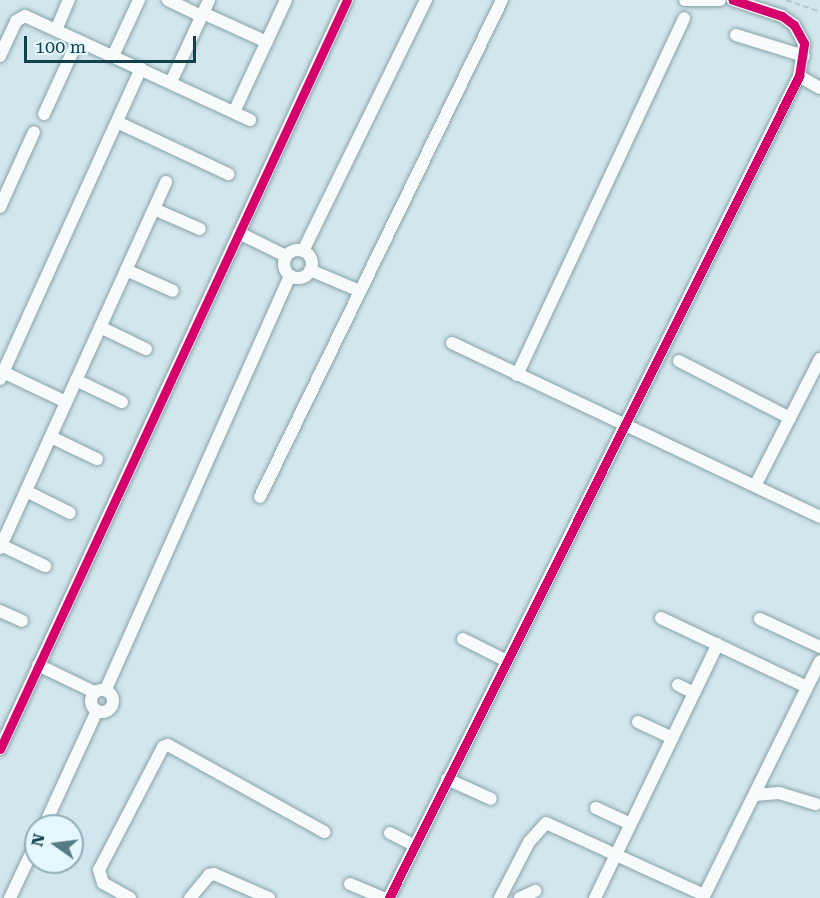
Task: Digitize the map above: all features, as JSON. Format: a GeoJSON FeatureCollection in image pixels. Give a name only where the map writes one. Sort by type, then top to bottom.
{"type":"FeatureCollection","features":[{"type":"Feature","properties":{"kind":"street"},"geometry":{"type":"LineString","coordinates":[[56,30],[69,0]]}},
{"type":"Feature","properties":{"kind":"street"},"geometry":{"type":"LineString","coordinates":[[113,56],[139,0]]}},
{"type":"Feature","properties":{"kind":"street"},"geometry":{"type":"LineString","coordinates":[[168,0],[267,42]]}},
{"type":"Feature","properties":{"kind":"street"},"geometry":{"type":"LineString","coordinates":[[171,82],[209,0]]}},
{"type":"Feature","properties":{"kind":"street"},"geometry":{"type":"LineString","coordinates":[[234,112],[286,0]]}},
{"type":"Feature","properties":{"kind":"street"},"geometry":{"type":"LineString","coordinates":[[0,749],[347,0]]}},
{"type":"Feature","properties":{"kind":"street"},"geometry":{"type":"LineString","coordinates":[[303,251],[426,0]]}},
{"type":"Feature","properties":{"kind":"street"},"geometry":{"type":"LineString","coordinates":[[260,497],[502,0]]}},
{"type":"Feature","properties":{"kind":"street"},"geometry":{"type":"LineString","coordinates":[[684,0],[720,0]]}},
{"type":"Feature","properties":{"kind":"street"},"geometry":{"type":"LineString","coordinates":[[389,898],[505,660],[799,76],[804,56],[800,33],[782,16],[733,0]]}},
{"type":"Feature","properties":{"kind":"street"},"geometry":{"type":"LineString","coordinates":[[0,56],[21,17],[141,68],[250,120]]}},
{"type":"Feature","properties":{"kind":"street"},"geometry":{"type":"LineString","coordinates":[[517,375],[684,18]]}},
{"type":"Feature","properties":{"kind":"street"},"geometry":{"type":"LineString","coordinates":[[736,35],[804,56]]}},
{"type":"Feature","properties":{"kind":"street"},"geometry":{"type":"LineString","coordinates":[[44,114],[78,40]]}},
{"type":"Feature","properties":{"kind":"street"},"geometry":{"type":"LineString","coordinates":[[66,402],[2,376],[141,68]]}},
{"type":"Feature","properties":{"kind":"street"},"geometry":{"type":"LineString","coordinates":[[799,76],[820,88]]}},
{"type":"Feature","properties":{"kind":"street"},"geometry":{"type":"LineString","coordinates":[[117,122],[228,174]]}},
{"type":"Feature","properties":{"kind":"street"},"geometry":{"type":"LineString","coordinates":[[0,207],[34,132]]}},
{"type":"Feature","properties":{"kind":"street"},"geometry":{"type":"LineString","coordinates":[[45,566],[1,547],[166,182]]}},
{"type":"Feature","properties":{"kind":"street"},"geometry":{"type":"LineString","coordinates":[[154,209],[200,229]]}},
{"type":"Feature","properties":{"kind":"street"},"geometry":{"type":"LineString","coordinates":[[238,233],[286,256]]}},
{"type":"Feature","properties":{"kind":"street"},"geometry":{"type":"LineString","coordinates":[[294,250],[303,251],[312,261],[310,270],[303,277],[290,276],[284,268],[286,256],[294,250]]}},
{"type":"Feature","properties":{"kind":"street"},"geometry":{"type":"LineString","coordinates":[[126,270],[173,291]]}},
{"type":"Feature","properties":{"kind":"street"},"geometry":{"type":"LineString","coordinates":[[310,270],[360,291]]}},
{"type":"Feature","properties":{"kind":"street"},"geometry":{"type":"LineString","coordinates":[[38,665],[100,691],[113,698],[113,704],[104,712],[97,711],[90,703],[100,691],[290,276]]}},
{"type":"Feature","properties":{"kind":"street"},"geometry":{"type":"LineString","coordinates":[[100,327],[146,349]]}},
{"type":"Feature","properties":{"kind":"street"},"geometry":{"type":"LineString","coordinates":[[452,343],[820,517]]}},
{"type":"Feature","properties":{"kind":"street"},"geometry":{"type":"LineString","coordinates":[[755,486],[820,359]]}},
{"type":"Feature","properties":{"kind":"street"},"geometry":{"type":"LineString","coordinates":[[680,361],[790,418]]}},
{"type":"Feature","properties":{"kind":"street"},"geometry":{"type":"LineString","coordinates":[[76,380],[122,402]]}},
{"type":"Feature","properties":{"kind":"street"},"geometry":{"type":"LineString","coordinates":[[51,437],[97,459]]}},
{"type":"Feature","properties":{"kind":"street"},"geometry":{"type":"LineString","coordinates":[[26,491],[70,513]]}},
{"type":"Feature","properties":{"kind":"street"},"geometry":{"type":"LineString","coordinates":[[0,612],[22,621]]}},
{"type":"Feature","properties":{"kind":"street"},"geometry":{"type":"LineString","coordinates":[[661,618],[807,687]]}},
{"type":"Feature","properties":{"kind":"street"},"geometry":{"type":"LineString","coordinates":[[760,619],[820,647]]}},
{"type":"Feature","properties":{"kind":"street"},"geometry":{"type":"LineString","coordinates":[[463,639],[505,660]]}},
{"type":"Feature","properties":{"kind":"street"},"geometry":{"type":"LineString","coordinates":[[595,898],[718,645]]}},
{"type":"Feature","properties":{"kind":"street"},"geometry":{"type":"LineString","coordinates":[[504,897],[529,842],[546,823],[617,853],[704,897],[820,662]]}},
{"type":"Feature","properties":{"kind":"street"},"geometry":{"type":"LineString","coordinates":[[678,685],[694,693]]}},
{"type":"Feature","properties":{"kind":"street"},"geometry":{"type":"LineString","coordinates":[[50,814],[97,711]]}},
{"type":"Feature","properties":{"kind":"street"},"geometry":{"type":"LineString","coordinates":[[638,722],[673,738]]}},
{"type":"Feature","properties":{"kind":"street"},"geometry":{"type":"LineString","coordinates":[[130,898],[103,883],[99,870],[163,747],[168,745],[324,832]]}},
{"type":"Feature","properties":{"kind":"street"},"geometry":{"type":"LineString","coordinates":[[447,779],[491,799]]}},
{"type":"Feature","properties":{"kind":"street"},"geometry":{"type":"LineString","coordinates":[[755,795],[779,793],[814,804]]}},
{"type":"Feature","properties":{"kind":"street"},"geometry":{"type":"LineString","coordinates":[[596,808],[631,824]]}},
{"type":"Feature","properties":{"kind":"street"},"geometry":{"type":"LineString","coordinates":[[390,833],[414,845]]}},
{"type":"Feature","properties":{"kind":"street"},"geometry":{"type":"LineString","coordinates":[[10,898],[24,868]]}},
{"type":"Feature","properties":{"kind":"street"},"geometry":{"type":"LineString","coordinates":[[190,898],[209,875],[214,874],[269,898]]}},
{"type":"Feature","properties":{"kind":"street"},"geometry":{"type":"LineString","coordinates":[[350,884],[383,898]]}},
{"type":"Feature","properties":{"kind":"street"},"geometry":{"type":"LineString","coordinates":[[520,898],[535,891]]}},
{"type":"Feature","properties":{"kind":"path"},"geometry":{"type":"LineString","coordinates":[[786,0],[820,12]]}},
{"type":"Feature","properties":{"kind":"cycle path"},"geometry":{"type":"LineString","coordinates":[[0,749],[347,0]]}},
{"type":"Feature","properties":{"kind":"cycle path"},"geometry":{"type":"LineString","coordinates":[[389,898],[799,76],[804,43],[794,25],[782,16],[733,0]]}}]}
